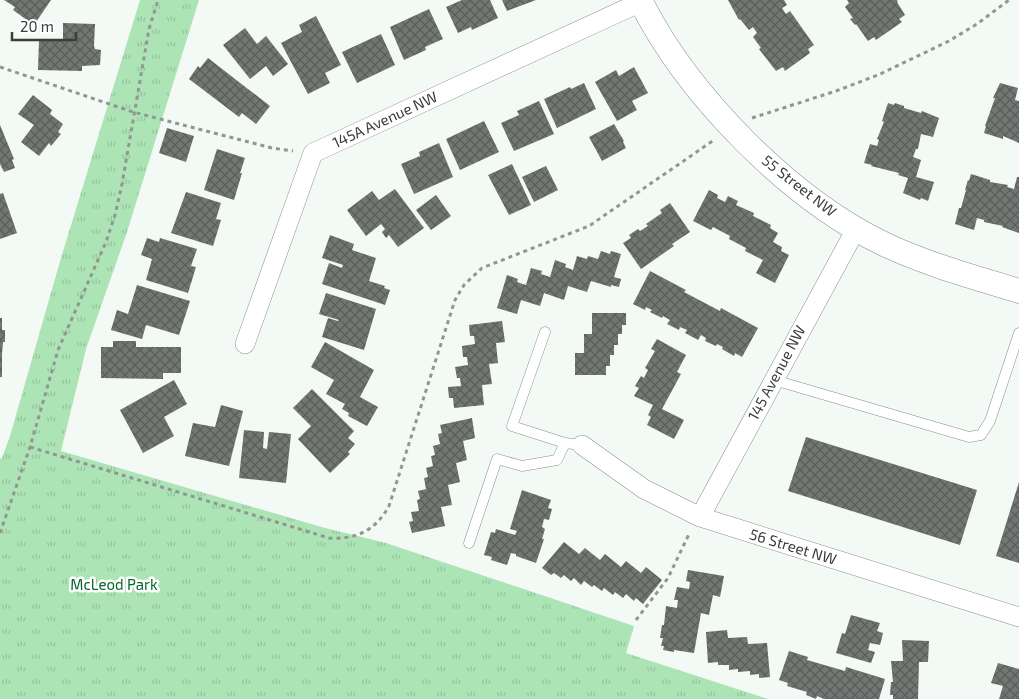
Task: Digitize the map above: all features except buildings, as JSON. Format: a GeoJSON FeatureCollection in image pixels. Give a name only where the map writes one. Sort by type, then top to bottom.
{"type":"FeatureCollection","features":[{"type":"Feature","properties":{"kind":"street","name":"55 Street NW"},"geometry":{"type":"LineString","coordinates":[[640,1],[677,60],[706,98],[732,129],[789,181],[856,229],[886,245],[919,260],[1019,291]]}},
{"type":"Feature","properties":{"kind":"street","name":"145A Avenue NW"},"geometry":{"type":"LineString","coordinates":[[245,344],[313,153],[640,1]]}},
{"type":"Feature","properties":{"kind":"street","name":"145 Avenue NW"},"geometry":{"type":"LineString","coordinates":[[700,517],[856,229]]}},
{"type":"Feature","properties":{"kind":"street","name":"56 Street NW"},"geometry":{"type":"LineString","coordinates":[[573,444],[644,489],[700,517],[1019,617]]}},
{"type":"Feature","properties":{"kind":"lane"},"geometry":{"type":"LineString","coordinates":[[470,543],[497,459],[522,466],[557,460],[573,444],[512,426],[545,332]]}},
{"type":"Feature","properties":{"kind":"lane"},"geometry":{"type":"LineString","coordinates":[[774,380],[969,438],[980,435],[990,421],[1019,333]]}},
{"type":"Feature","properties":{"kind":"path"},"geometry":{"type":"LineString","coordinates":[[0,533],[30,447],[58,350],[106,242],[115,216],[149,29],[158,0]]}},
{"type":"Feature","properties":{"kind":"path"},"geometry":{"type":"LineString","coordinates":[[30,447],[329,538],[341,539],[362,534],[377,524],[389,506],[455,300],[464,285],[482,268],[589,226],[732,129],[752,118],[836,91],[878,75],[948,41],[977,24],[1009,0]]}},
{"type":"Feature","properties":{"kind":"path"},"geometry":{"type":"LineString","coordinates":[[0,67],[134,112],[272,148],[313,153]]}},
{"type":"Feature","properties":{"kind":"path"},"geometry":{"type":"LineString","coordinates":[[636,620],[668,578],[688,535],[700,517]]}},
{"type":"Feature","properties":{"kind":"green space","name":"McLeod Park"},"geometry":{"type":"Polygon","coordinates":[[[140,0],[199,0],[127,232],[86,349],[61,451],[325,528],[386,543],[634,626],[626,653],[768,699],[0,699],[0,459],[10,436],[61,258],[140,0]]]}}]}
